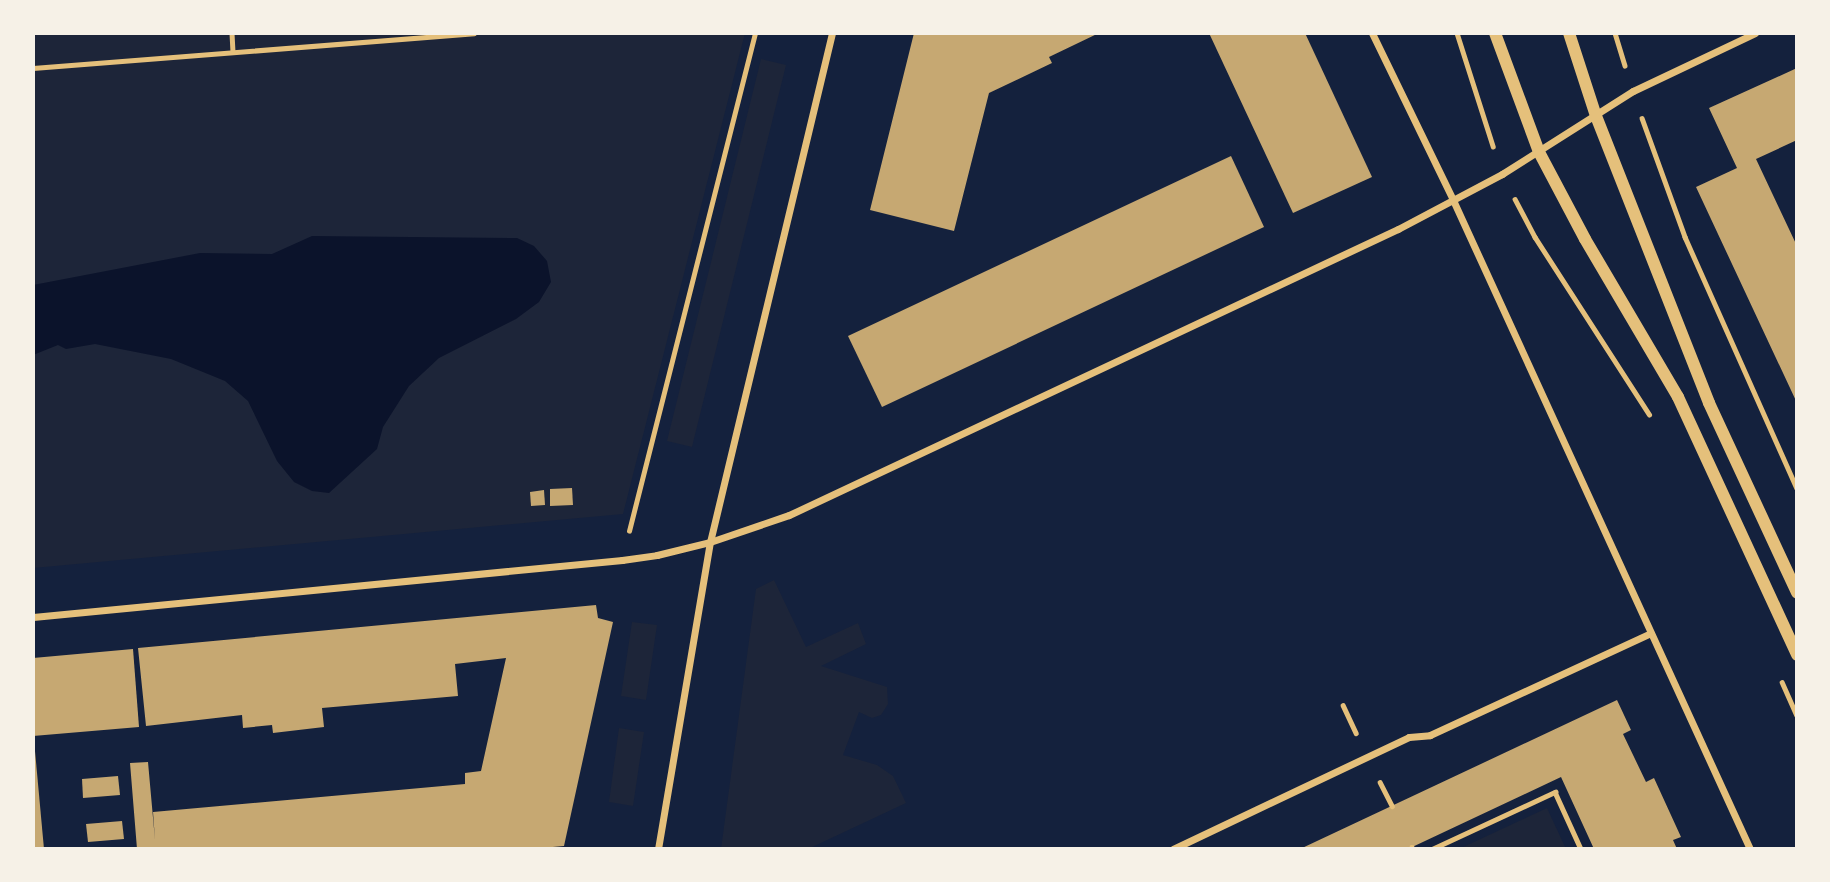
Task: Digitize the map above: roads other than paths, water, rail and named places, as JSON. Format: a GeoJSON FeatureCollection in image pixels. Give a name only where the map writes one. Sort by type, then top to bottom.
{"type":"FeatureCollection","features":[{"type":"Feature","properties":{"kind":"street"},"geometry":{"type":"LineString","coordinates":[[658,849],[710,542],[832,33]]}},
{"type":"Feature","properties":{"kind":"street"},"geometry":{"type":"LineString","coordinates":[[1372,33],[1453,200],[1750,849]]}},
{"type":"Feature","properties":{"kind":"street"},"geometry":{"type":"LineString","coordinates":[[1495,33],[1539,152],[1585,239],[1678,397],[1797,655]]}},
{"type":"Feature","properties":{"kind":"street"},"geometry":{"type":"LineString","coordinates":[[1569,33],[1596,116],[1709,403],[1797,593]]}},
{"type":"Feature","properties":{"kind":"street"},"geometry":{"type":"LineString","coordinates":[[33,617],[622,559],[657,555],[710,542],[800,509],[1398,229],[1502,174],[1633,90],[1755,33]]}},
{"type":"Feature","properties":{"kind":"street"},"geometry":{"type":"LineString","coordinates":[[1172,849],[1409,737],[1430,735],[1651,634]]}}]}
